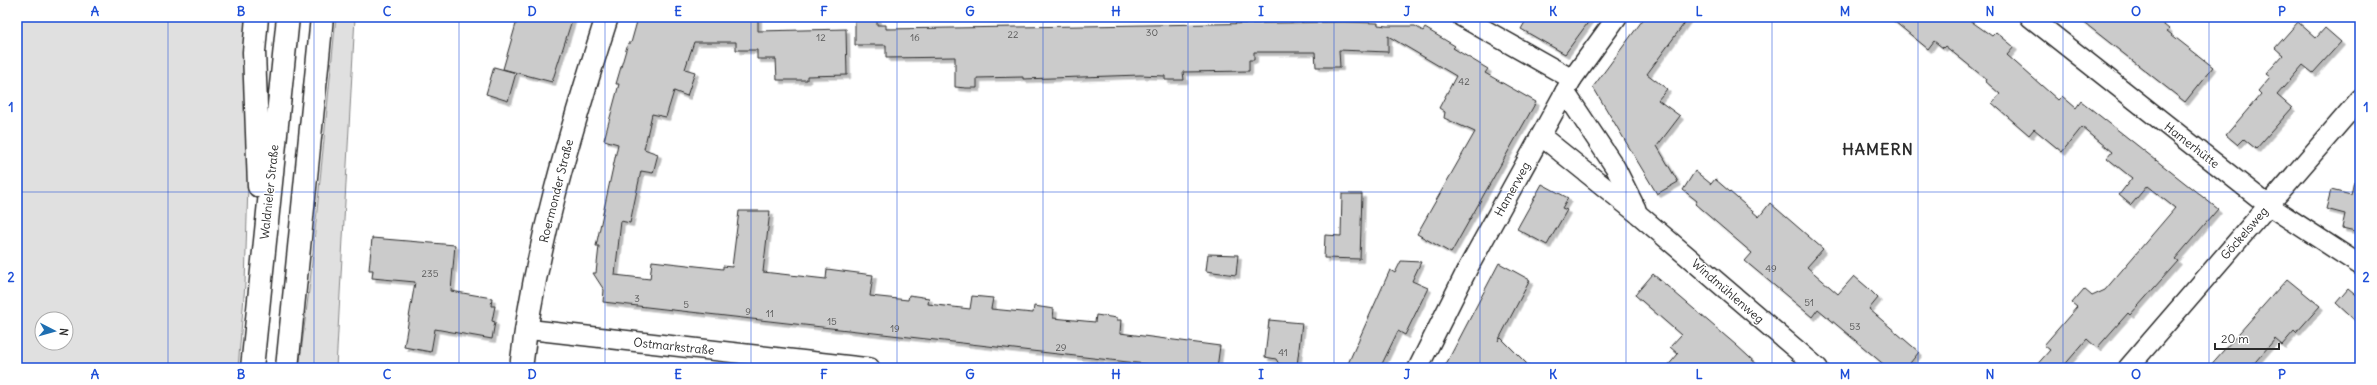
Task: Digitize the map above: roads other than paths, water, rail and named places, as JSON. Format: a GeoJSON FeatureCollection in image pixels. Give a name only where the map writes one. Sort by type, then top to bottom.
{"type":"FeatureCollection","features":[{"type":"Feature","properties":{"kind":"main road"},"geometry":{"type":"LineString","coordinates":[[257,17],[254,52],[262,260]]}},
{"type":"Feature","properties":{"kind":"main road","name":"Waldnieler Straße"},"geometry":{"type":"LineString","coordinates":[[252,368],[288,17]]}},
{"type":"Feature","properties":{"kind":"main road"},"geometry":{"type":"LineString","coordinates":[[287,368],[322,17]]}},
{"type":"Feature","properties":{"kind":"main road","name":"Roermonder Straße"},"geometry":{"type":"LineString","coordinates":[[521,368],[525,329],[544,236],[568,139],[607,17]]}},
{"type":"Feature","properties":{"kind":"street","name":"Windmühlenweg"},"geometry":{"type":"LineString","coordinates":[[1462,17],[1569,86],[1615,167],[1638,214]]}},
{"type":"Feature","properties":{"kind":"street","name":"Hamerweg"},"geometry":{"type":"LineString","coordinates":[[1418,368],[1468,268],[1569,86],[1617,17]]}},
{"type":"Feature","properties":{"kind":"street","name":"Hamerhütte"},"geometry":{"type":"LineString","coordinates":[[2030,17],[2268,205],[2360,265]]}},
{"type":"Feature","properties":{"kind":"street","name":"Göckelsweg"},"geometry":{"type":"LineString","coordinates":[[2128,368],[2360,99]]}},
{"type":"Feature","properties":{"kind":"street","name":"Windmühlenweg"},"geometry":{"type":"LineString","coordinates":[[1541,136],[1638,214],[1818,368]]}},
{"type":"Feature","properties":{"kind":"street","name":"Ostmarkstraße"},"geometry":{"type":"LineString","coordinates":[[525,329],[870,368]]}},
{"type":"Feature","properties":{"kind":"district","name":"HAMERN"},"geometry":{"type":"Point","coordinates":[1878,149]}}]}
